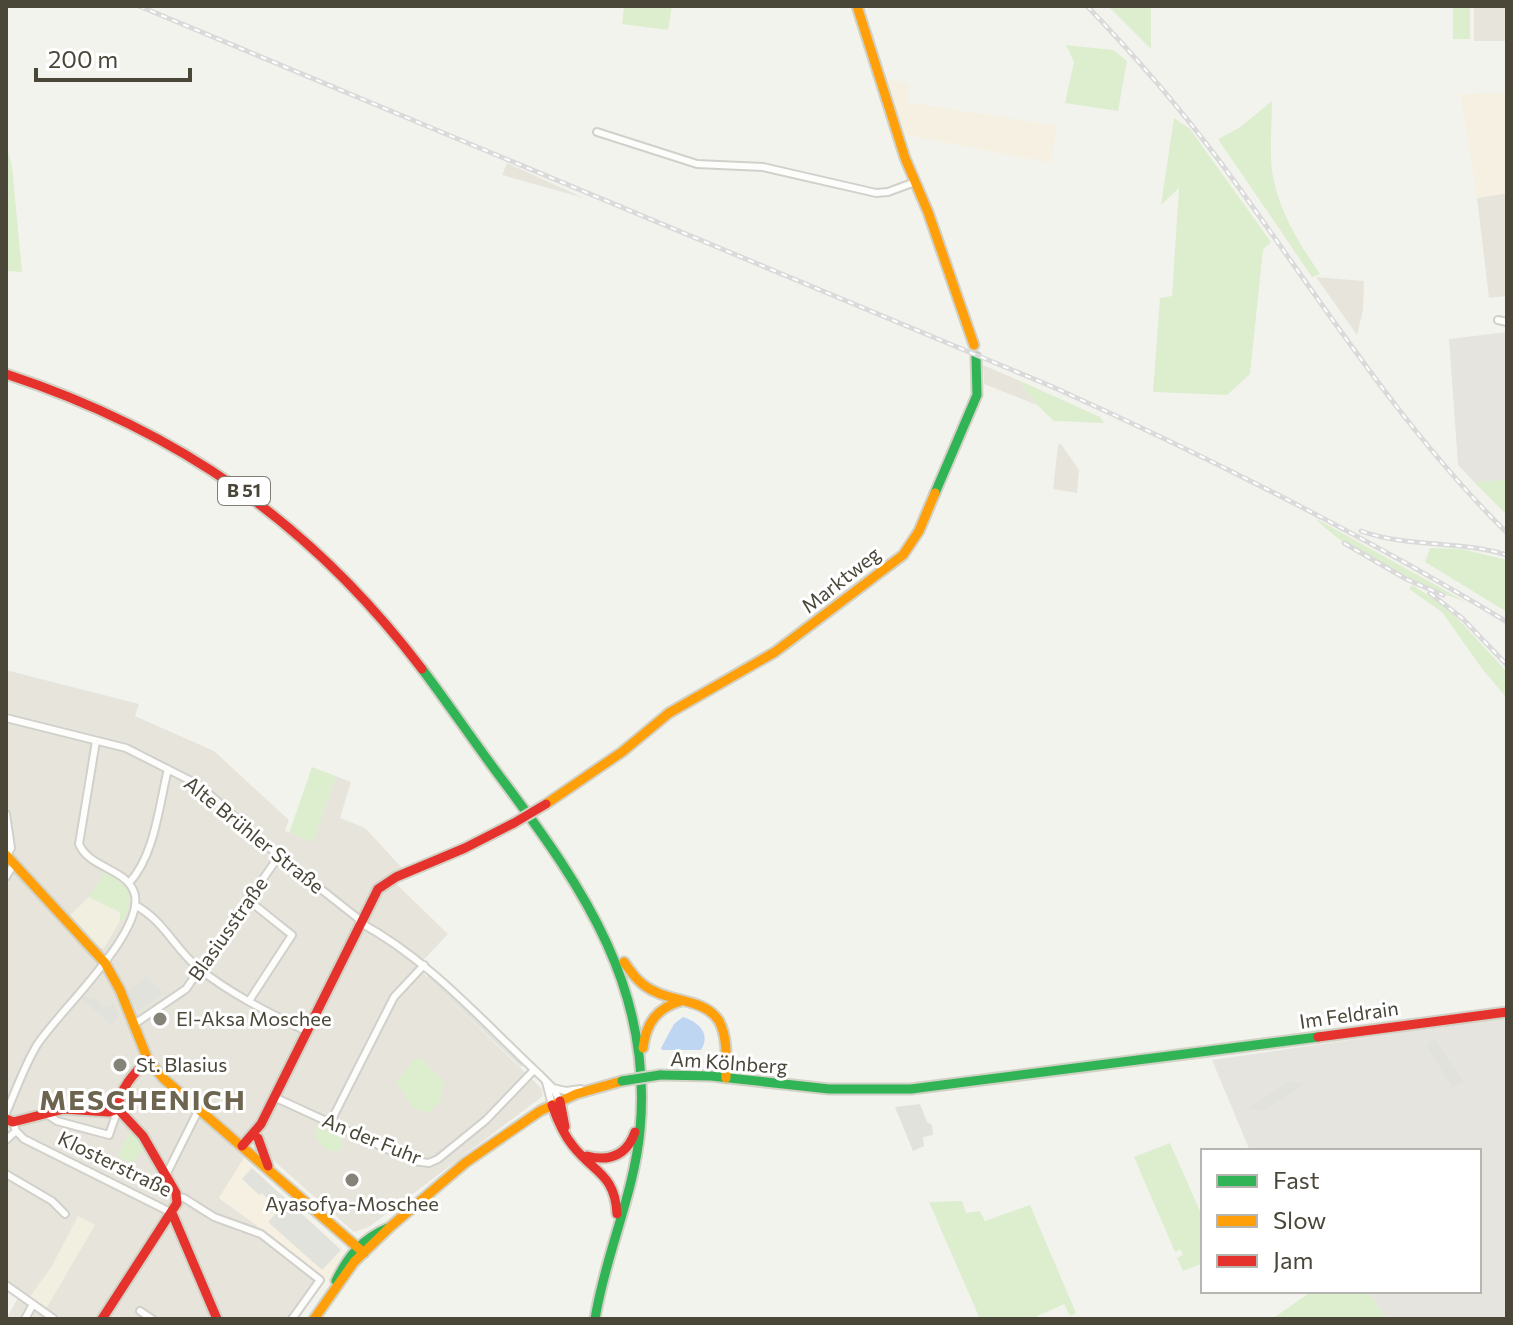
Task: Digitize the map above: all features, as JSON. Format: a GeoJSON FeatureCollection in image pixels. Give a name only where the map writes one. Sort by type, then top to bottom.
{"type":"FeatureCollection","features":[{"type":"Feature","properties":{"kind":"main road"},"geometry":{"type":"LineString","coordinates":[[857,6],[915,182],[974,345]]}},
{"type":"Feature","properties":{"kind":"main road","name":"Marktweg"},"geometry":{"type":"LineString","coordinates":[[261,1124],[378,889],[514,823],[546,804],[622,752],[669,713],[775,652],[903,555],[919,531],[977,395],[976,357]]}},
{"type":"Feature","properties":{"kind":"main road","name":"B 51"},"geometry":{"type":"LineString","coordinates":[[6,374],[104,411],[202,463],[297,533],[378,616],[555,850],[590,903],[619,964],[641,1065],[637,1153],[600,1287],[595,1319]]}},
{"type":"Feature","properties":{"kind":"main road"},"geometry":{"type":"LineString","coordinates":[[9,858],[105,963],[120,990],[148,1060],[164,1079],[360,1250]]}},
{"type":"Feature","properties":{"kind":"main road"},"geometry":{"type":"LineString","coordinates":[[609,943],[630,974],[644,986],[660,995],[700,1004],[716,1015],[723,1027],[726,1046],[722,1077]]}},
{"type":"Feature","properties":{"kind":"main road"},"geometry":{"type":"LineString","coordinates":[[641,1065],[644,1035],[650,1020],[666,1006],[686,1000]]}},
{"type":"Feature","properties":{"kind":"main road","name":"Im Feldrain"},"geometry":{"type":"LineString","coordinates":[[871,1091],[927,1088],[1507,1012]]}},
{"type":"Feature","properties":{"kind":"main road"},"geometry":{"type":"LineString","coordinates":[[102,1319],[172,1213],[178,1197],[143,1136],[118,1109],[118,1102],[131,1076],[148,1060]]}},
{"type":"Feature","properties":{"kind":"main road","name":"Am Kölnberg"},"geometry":{"type":"LineString","coordinates":[[328,1298],[345,1261],[465,1163],[514,1127],[556,1103],[598,1087],[660,1075],[722,1077],[871,1091]]}},
{"type":"Feature","properties":{"kind":"main road"},"geometry":{"type":"LineString","coordinates":[[556,1103],[566,1136],[612,1184],[617,1197],[618,1226]]}},
{"type":"Feature","properties":{"kind":"main road"},"geometry":{"type":"LineString","coordinates":[[10,1121],[64,1109],[109,1112],[118,1109]]}},
{"type":"Feature","properties":{"kind":"main road"},"geometry":{"type":"LineString","coordinates":[[579,1153],[605,1160],[624,1152],[633,1139],[641,1110]]}},
{"type":"Feature","properties":{"kind":"main road"},"geometry":{"type":"LineString","coordinates":[[246,1150],[261,1124]]}},
{"type":"Feature","properties":{"kind":"main road"},"geometry":{"type":"LineString","coordinates":[[261,1124],[258,1138],[262,1156],[271,1172]]}},
{"type":"Feature","properties":{"kind":"main road"},"geometry":{"type":"LineString","coordinates":[[246,1150],[258,1138]]}},
{"type":"Feature","properties":{"kind":"main road"},"geometry":{"type":"LineString","coordinates":[[172,1213],[217,1319]]}},
{"type":"Feature","properties":{"kind":"main road"},"geometry":{"type":"LineString","coordinates":[[328,1223],[345,1246],[345,1261]]}},
{"type":"Feature","properties":{"kind":"main road","name":"Am Kölnberg"},"geometry":{"type":"LineString","coordinates":[[314,1319],[360,1250]]}},
{"type":"Feature","properties":{"kind":"street"},"geometry":{"type":"LineString","coordinates":[[597,132],[675,159],[713,165],[763,167],[876,193],[915,182]]}},
{"type":"Feature","properties":{"kind":"street"},"geometry":{"type":"LineString","coordinates":[[1498,320],[1507,322]]}},
{"type":"Feature","properties":{"kind":"street","name":"Alte Brühler Straße"},"geometry":{"type":"LineString","coordinates":[[6,718],[135,752],[199,785],[279,856],[360,921],[424,965],[553,1088],[556,1103]]}},
{"type":"Feature","properties":{"kind":"street"},"geometry":{"type":"LineString","coordinates":[[6,1140],[40,1041],[105,963],[125,930],[135,905],[129,883],[87,856],[79,844],[96,741]]}},
{"type":"Feature","properties":{"kind":"street"},"geometry":{"type":"LineString","coordinates":[[129,883],[152,838],[168,769]]}},
{"type":"Feature","properties":{"kind":"street"},"geometry":{"type":"LineString","coordinates":[[6,814],[11,848],[6,877]]}},
{"type":"Feature","properties":{"kind":"street","name":"Blasiusstraße"},"geometry":{"type":"LineString","coordinates":[[133,1025],[186,989],[279,856]]}},
{"type":"Feature","properties":{"kind":"street"},"geometry":{"type":"LineString","coordinates":[[247,899],[292,935],[249,1001]]}},
{"type":"Feature","properties":{"kind":"street"},"geometry":{"type":"LineString","coordinates":[[135,905],[154,917],[200,969],[249,1001],[306,1031]]}},
{"type":"Feature","properties":{"kind":"street"},"geometry":{"type":"LineString","coordinates":[[330,1123],[394,997],[424,965]]}},
{"type":"Feature","properties":{"kind":"street","name":"An der Fuhr"},"geometry":{"type":"LineString","coordinates":[[274,1097],[413,1161],[429,1163],[486,1120],[534,1070]]}},
{"type":"Feature","properties":{"kind":"street"},"geometry":{"type":"LineString","coordinates":[[546,1082],[556,1103]]}},
{"type":"Feature","properties":{"kind":"street"},"geometry":{"type":"LineString","coordinates":[[553,1088],[566,1091],[598,1087]]}},
{"type":"Feature","properties":{"kind":"street"},"geometry":{"type":"LineString","coordinates":[[45,1113],[51,1120],[109,1135],[118,1109]]}},
{"type":"Feature","properties":{"kind":"street"},"geometry":{"type":"LineString","coordinates":[[167,1177],[167,1170],[199,1109]]}},
{"type":"Feature","properties":{"kind":"street","name":"Klosterstraße"},"geometry":{"type":"LineString","coordinates":[[10,1121],[24,1139],[172,1213]]}},
{"type":"Feature","properties":{"kind":"street"},"geometry":{"type":"LineString","coordinates":[[157,1161],[165,1164],[171,1162]]}},
{"type":"Feature","properties":{"kind":"street"},"geometry":{"type":"LineString","coordinates":[[6,1174],[52,1201],[65,1214]]}},
{"type":"Feature","properties":{"kind":"street"},"geometry":{"type":"LineString","coordinates":[[178,1197],[214,1217],[261,1234],[320,1280],[292,1319]]}},
{"type":"Feature","properties":{"kind":"street"},"geometry":{"type":"LineString","coordinates":[[6,1285],[54,1319]]}},
{"type":"Feature","properties":{"kind":"street"},"geometry":{"type":"LineString","coordinates":[[25,1319],[33,1304]]}},
{"type":"Feature","properties":{"kind":"street"},"geometry":{"type":"LineString","coordinates":[[140,1311],[152,1319]]}},
{"type":"Feature","properties":{"kind":"shaded area"},"geometry":{"type":"Polygon","coordinates":[[[1474,6],[1507,6],[1507,41],[1474,41],[1474,6]]]}},
{"type":"Feature","properties":{"kind":"shaded area"},"geometry":{"type":"Polygon","coordinates":[[[885,79],[908,83],[907,102],[1057,126],[1051,163],[902,134],[885,79]]]}},
{"type":"Feature","properties":{"kind":"shaded area"},"geometry":{"type":"Polygon","coordinates":[[[1507,93],[1507,193],[1477,198],[1460,94],[1507,93]]]}},
{"type":"Feature","properties":{"kind":"shaded area"},"geometry":{"type":"Polygon","coordinates":[[[507,163],[584,198],[502,175],[507,163]]]}},
{"type":"Feature","properties":{"kind":"shaded area"},"geometry":{"type":"Polygon","coordinates":[[[1507,193],[1507,296],[1489,298],[1477,198],[1507,193]]]}},
{"type":"Feature","properties":{"kind":"shaded area"},"geometry":{"type":"Polygon","coordinates":[[[1316,277],[1364,281],[1363,310],[1357,335],[1316,277]]]}},
{"type":"Feature","properties":{"kind":"shaded area"},"geometry":{"type":"Polygon","coordinates":[[[1507,332],[1507,479],[1475,483],[1458,465],[1449,339],[1507,332]]]}},
{"type":"Feature","properties":{"kind":"shaded area"},"geometry":{"type":"Polygon","coordinates":[[[983,365],[1018,380],[1037,405],[984,384],[983,365]]]}},
{"type":"Feature","properties":{"kind":"shaded area"},"geometry":{"type":"Polygon","coordinates":[[[1061,444],[1079,470],[1077,493],[1053,489],[1058,445],[1061,444]]]}},
{"type":"Feature","properties":{"kind":"shaded area"},"geometry":{"type":"Polygon","coordinates":[[[6,670],[139,704],[135,716],[214,751],[289,820],[285,831],[313,841],[336,776],[351,782],[340,818],[365,828],[404,870],[389,877],[448,934],[417,967],[541,1088],[543,1096],[369,1227],[354,1232],[274,1161],[264,1149],[263,1136],[251,1126],[233,1148],[244,1158],[219,1198],[323,1280],[295,1319],[6,1319],[18,1298],[6,1289],[6,670]]]}},
{"type":"Feature","properties":{"kind":"shaded area"},"geometry":{"type":"Polygon","coordinates":[[[89,897],[120,912],[120,921],[104,948],[99,948],[70,915],[89,897]]]}},
{"type":"Feature","properties":{"kind":"shaded area"},"geometry":{"type":"Polygon","coordinates":[[[430,974],[524,1064],[521,1067],[427,977],[430,974]]]}},
{"type":"Feature","properties":{"kind":"shaded area"},"geometry":{"type":"Polygon","coordinates":[[[146,976],[163,994],[138,1011],[135,1006],[131,1007],[126,993],[146,976]]]}},
{"type":"Feature","properties":{"kind":"shaded area"},"geometry":{"type":"Polygon","coordinates":[[[82,995],[98,1000],[100,1006],[109,1007],[113,1002],[119,1016],[112,1025],[80,998],[82,995]]]}},
{"type":"Feature","properties":{"kind":"shaded area"},"geometry":{"type":"Polygon","coordinates":[[[1507,1017],[1507,1319],[1386,1319],[1369,1293],[1481,1293],[1481,1149],[1249,1149],[1212,1060],[1507,1017]]]}},
{"type":"Feature","properties":{"kind":"shaded area"},"geometry":{"type":"Polygon","coordinates":[[[1435,1039],[1464,1082],[1461,1084],[1452,1087],[1426,1045],[1435,1039]]]}},
{"type":"Feature","properties":{"kind":"shaded area"},"geometry":{"type":"Polygon","coordinates":[[[1289,1081],[1302,1086],[1263,1111],[1249,1108],[1289,1081]]]}},
{"type":"Feature","properties":{"kind":"shaded area"},"geometry":{"type":"Polygon","coordinates":[[[920,1104],[927,1122],[932,1125],[933,1135],[923,1137],[924,1146],[913,1151],[895,1107],[920,1104]]]}},
{"type":"Feature","properties":{"kind":"shaded area"},"geometry":{"type":"Polygon","coordinates":[[[244,1158],[341,1248],[340,1261],[328,1284],[219,1198],[244,1158]]]}},
{"type":"Feature","properties":{"kind":"shaded area"},"geometry":{"type":"Polygon","coordinates":[[[252,1168],[341,1250],[322,1270],[268,1222],[278,1211],[262,1193],[259,1195],[242,1179],[252,1168]]]}},
{"type":"Feature","properties":{"kind":"shaded area"},"geometry":{"type":"Polygon","coordinates":[[[78,1216],[95,1225],[46,1309],[29,1298],[52,1266],[78,1216]]]}},
{"type":"Feature","properties":{"kind":"green space"},"geometry":{"type":"Polygon","coordinates":[[[612,6],[672,6],[668,30],[622,24],[624,7],[612,6]]]}},
{"type":"Feature","properties":{"kind":"green space"},"geometry":{"type":"Polygon","coordinates":[[[1108,6],[1151,6],[1151,49],[1108,6]]]}},
{"type":"Feature","properties":{"kind":"green space"},"geometry":{"type":"Polygon","coordinates":[[[1453,6],[1470,6],[1470,39],[1453,39],[1453,6]]]}},
{"type":"Feature","properties":{"kind":"green space"},"geometry":{"type":"Polygon","coordinates":[[[1066,45],[1113,50],[1127,61],[1118,111],[1065,103],[1074,62],[1066,45]]]}},
{"type":"Feature","properties":{"kind":"green space"},"geometry":{"type":"Polygon","coordinates":[[[1272,101],[1273,177],[1286,216],[1320,274],[1312,277],[1218,139],[1239,128],[1272,101]]]}},
{"type":"Feature","properties":{"kind":"green space"},"geometry":{"type":"Polygon","coordinates":[[[1174,118],[1190,129],[1271,242],[1263,250],[1250,374],[1227,395],[1153,392],[1160,298],[1172,296],[1179,188],[1161,205],[1174,118]]]}},
{"type":"Feature","properties":{"kind":"green space"},"geometry":{"type":"Polygon","coordinates":[[[6,145],[12,166],[22,272],[6,271],[6,145]]]}},
{"type":"Feature","properties":{"kind":"green space"},"geometry":{"type":"Polygon","coordinates":[[[1018,380],[1100,417],[1104,423],[1054,421],[1018,380]]]}},
{"type":"Feature","properties":{"kind":"green space"},"geometry":{"type":"Polygon","coordinates":[[[1507,479],[1507,515],[1475,483],[1507,479]]]}},
{"type":"Feature","properties":{"kind":"green space"},"geometry":{"type":"Polygon","coordinates":[[[1315,518],[1466,602],[1407,578],[1365,556],[1315,518]]]}},
{"type":"Feature","properties":{"kind":"green space"},"geometry":{"type":"Polygon","coordinates":[[[1430,548],[1461,549],[1507,560],[1507,612],[1425,562],[1430,548]]]}},
{"type":"Feature","properties":{"kind":"green space"},"geometry":{"type":"Polygon","coordinates":[[[1412,585],[1447,607],[1507,672],[1507,698],[1442,612],[1409,589],[1412,585]]]}},
{"type":"Feature","properties":{"kind":"green space"},"geometry":{"type":"Polygon","coordinates":[[[312,767],[336,776],[313,842],[289,833],[312,767]]]}},
{"type":"Feature","properties":{"kind":"green space"},"geometry":{"type":"Polygon","coordinates":[[[105,872],[120,882],[130,896],[124,920],[120,921],[120,912],[89,897],[105,872]]]}},
{"type":"Feature","properties":{"kind":"green space"},"geometry":{"type":"Polygon","coordinates":[[[415,1059],[422,1059],[444,1082],[440,1103],[428,1113],[414,1108],[396,1082],[415,1059]]]}},
{"type":"Feature","properties":{"kind":"green space"},"geometry":{"type":"Polygon","coordinates":[[[318,1125],[342,1138],[343,1146],[339,1151],[329,1151],[317,1140],[315,1128],[318,1125]]]}},
{"type":"Feature","properties":{"kind":"green space"},"geometry":{"type":"Polygon","coordinates":[[[133,1131],[145,1149],[131,1163],[117,1156],[133,1131]]]}},
{"type":"Feature","properties":{"kind":"green space"},"geometry":{"type":"Polygon","coordinates":[[[1170,1143],[1201,1213],[1201,1264],[1183,1271],[1177,1258],[1183,1255],[1180,1249],[1175,1252],[1134,1157],[1170,1143]]]}},
{"type":"Feature","properties":{"kind":"green space"},"geometry":{"type":"Polygon","coordinates":[[[962,1201],[966,1213],[980,1211],[985,1221],[1030,1205],[1076,1313],[1070,1316],[1064,1304],[1031,1319],[980,1319],[929,1202],[962,1201]]]}},
{"type":"Feature","properties":{"kind":"green space"},"geometry":{"type":"Polygon","coordinates":[[[1309,1293],[1369,1293],[1386,1319],[1272,1319],[1309,1293]]]}},
{"type":"Feature","properties":{"kind":"water"},"geometry":{"type":"Polygon","coordinates":[[[683,1017],[702,1029],[705,1039],[701,1050],[662,1050],[674,1024],[683,1017]]]}},
{"type":"Feature","properties":{"kind":"railway"},"geometry":{"type":"LineString","coordinates":[[139,6],[1053,387],[1284,498],[1397,558],[1507,622]]}},
{"type":"Feature","properties":{"kind":"railway"},"geometry":{"type":"LineString","coordinates":[[1087,6],[1190,122],[1392,401],[1467,491],[1507,533]]}},
{"type":"Feature","properties":{"kind":"railway"},"geometry":{"type":"LineString","coordinates":[[1361,531],[1397,540],[1471,547],[1507,555]]}},
{"type":"Feature","properties":{"kind":"railway"},"geometry":{"type":"LineString","coordinates":[[1344,543],[1406,579],[1443,595]]}},
{"type":"Feature","properties":{"kind":"railway"},"geometry":{"type":"LineString","coordinates":[[1430,593],[1463,619],[1507,665]]}},
{"type":"Feature","properties":{"kind":"traffic: fast"},"geometry":{"type":"LineString","coordinates":[[935,493],[977,395],[976,357]]}},
{"type":"Feature","properties":{"kind":"traffic: fast"},"geometry":{"type":"LineString","coordinates":[[422,669],[561,862],[586,902],[624,987],[635,1032],[641,1079],[640,1130],[632,1178],[595,1319]]}},
{"type":"Feature","properties":{"kind":"traffic: fast"},"geometry":{"type":"LineString","coordinates":[[660,1075],[711,1076],[829,1089],[911,1089],[1318,1037]]}},
{"type":"Feature","properties":{"kind":"traffic: fast"},"geometry":{"type":"LineString","coordinates":[[622,1081],[660,1075]]}},
{"type":"Feature","properties":{"kind":"traffic: fast"},"geometry":{"type":"LineString","coordinates":[[336,1281],[357,1249],[388,1228]]}},
{"type":"Feature","properties":{"kind":"traffic: slow"},"geometry":{"type":"LineString","coordinates":[[857,6],[905,158],[928,212],[974,345]]}},
{"type":"Feature","properties":{"kind":"traffic: slow"},"geometry":{"type":"LineString","coordinates":[[546,804],[622,752],[669,713],[775,652],[903,555],[919,531],[935,493]]}},
{"type":"Feature","properties":{"kind":"traffic: slow"},"geometry":{"type":"LineString","coordinates":[[6,855],[105,963],[120,990],[148,1060],[164,1079],[364,1253]]}},
{"type":"Feature","properties":{"kind":"traffic: slow"},"geometry":{"type":"LineString","coordinates":[[624,962],[638,980],[651,990],[699,1005],[713,1014],[724,1035],[726,1078]]}},
{"type":"Feature","properties":{"kind":"traffic: slow"},"geometry":{"type":"LineString","coordinates":[[643,1048],[654,1018],[665,1008],[681,1001]]}},
{"type":"Feature","properties":{"kind":"traffic: slow"},"geometry":{"type":"LineString","coordinates":[[314,1319],[354,1262],[465,1163],[540,1111],[576,1094],[622,1081]]}},
{"type":"Feature","properties":{"kind":"traffic: jam"},"geometry":{"type":"LineString","coordinates":[[6,374],[69,397],[128,424],[184,454],[237,488],[334,569],[422,669]]}},
{"type":"Feature","properties":{"kind":"traffic: jam"},"geometry":{"type":"LineString","coordinates":[[514,823],[546,804]]}},
{"type":"Feature","properties":{"kind":"traffic: jam"},"geometry":{"type":"LineString","coordinates":[[242,1146],[261,1124],[378,889],[396,877],[514,823]]}},
{"type":"Feature","properties":{"kind":"traffic: jam"},"geometry":{"type":"LineString","coordinates":[[1318,1037],[1507,1012]]}},
{"type":"Feature","properties":{"kind":"traffic: jam"},"geometry":{"type":"LineString","coordinates":[[102,1319],[177,1203],[176,1193],[143,1136],[118,1109],[124,1088],[148,1060]]}},
{"type":"Feature","properties":{"kind":"traffic: jam"},"geometry":{"type":"LineString","coordinates":[[560,1101],[565,1127]]}},
{"type":"Feature","properties":{"kind":"traffic: jam"},"geometry":{"type":"LineString","coordinates":[[552,1105],[569,1141],[608,1182],[617,1214]]}},
{"type":"Feature","properties":{"kind":"traffic: jam"},"geometry":{"type":"LineString","coordinates":[[6,1119],[13,1122],[64,1109],[109,1112],[118,1109]]}},
{"type":"Feature","properties":{"kind":"traffic: jam"},"geometry":{"type":"LineString","coordinates":[[587,1156],[603,1158],[617,1155],[632,1140],[635,1132]]}},
{"type":"Feature","properties":{"kind":"traffic: jam"},"geometry":{"type":"LineString","coordinates":[[258,1138],[268,1166]]}},
{"type":"Feature","properties":{"kind":"traffic: jam"},"geometry":{"type":"LineString","coordinates":[[172,1213],[217,1319]]}},
{"type":"Feature","properties":{"kind":"place","name":"El-Aksa Moschee"},"geometry":{"type":"Point","coordinates":[160,1019]}},
{"type":"Feature","properties":{"kind":"place","name":"St. Blasius"},"geometry":{"type":"Point","coordinates":[120,1065]}},
{"type":"Feature","properties":{"kind":"place","name":"Ayasofya-Moschee"},"geometry":{"type":"Point","coordinates":[352,1180]}},
{"type":"Feature","properties":{"kind":"district","name":"MESCHENICH"},"geometry":{"type":"Point","coordinates":[143,1100]}}]}
